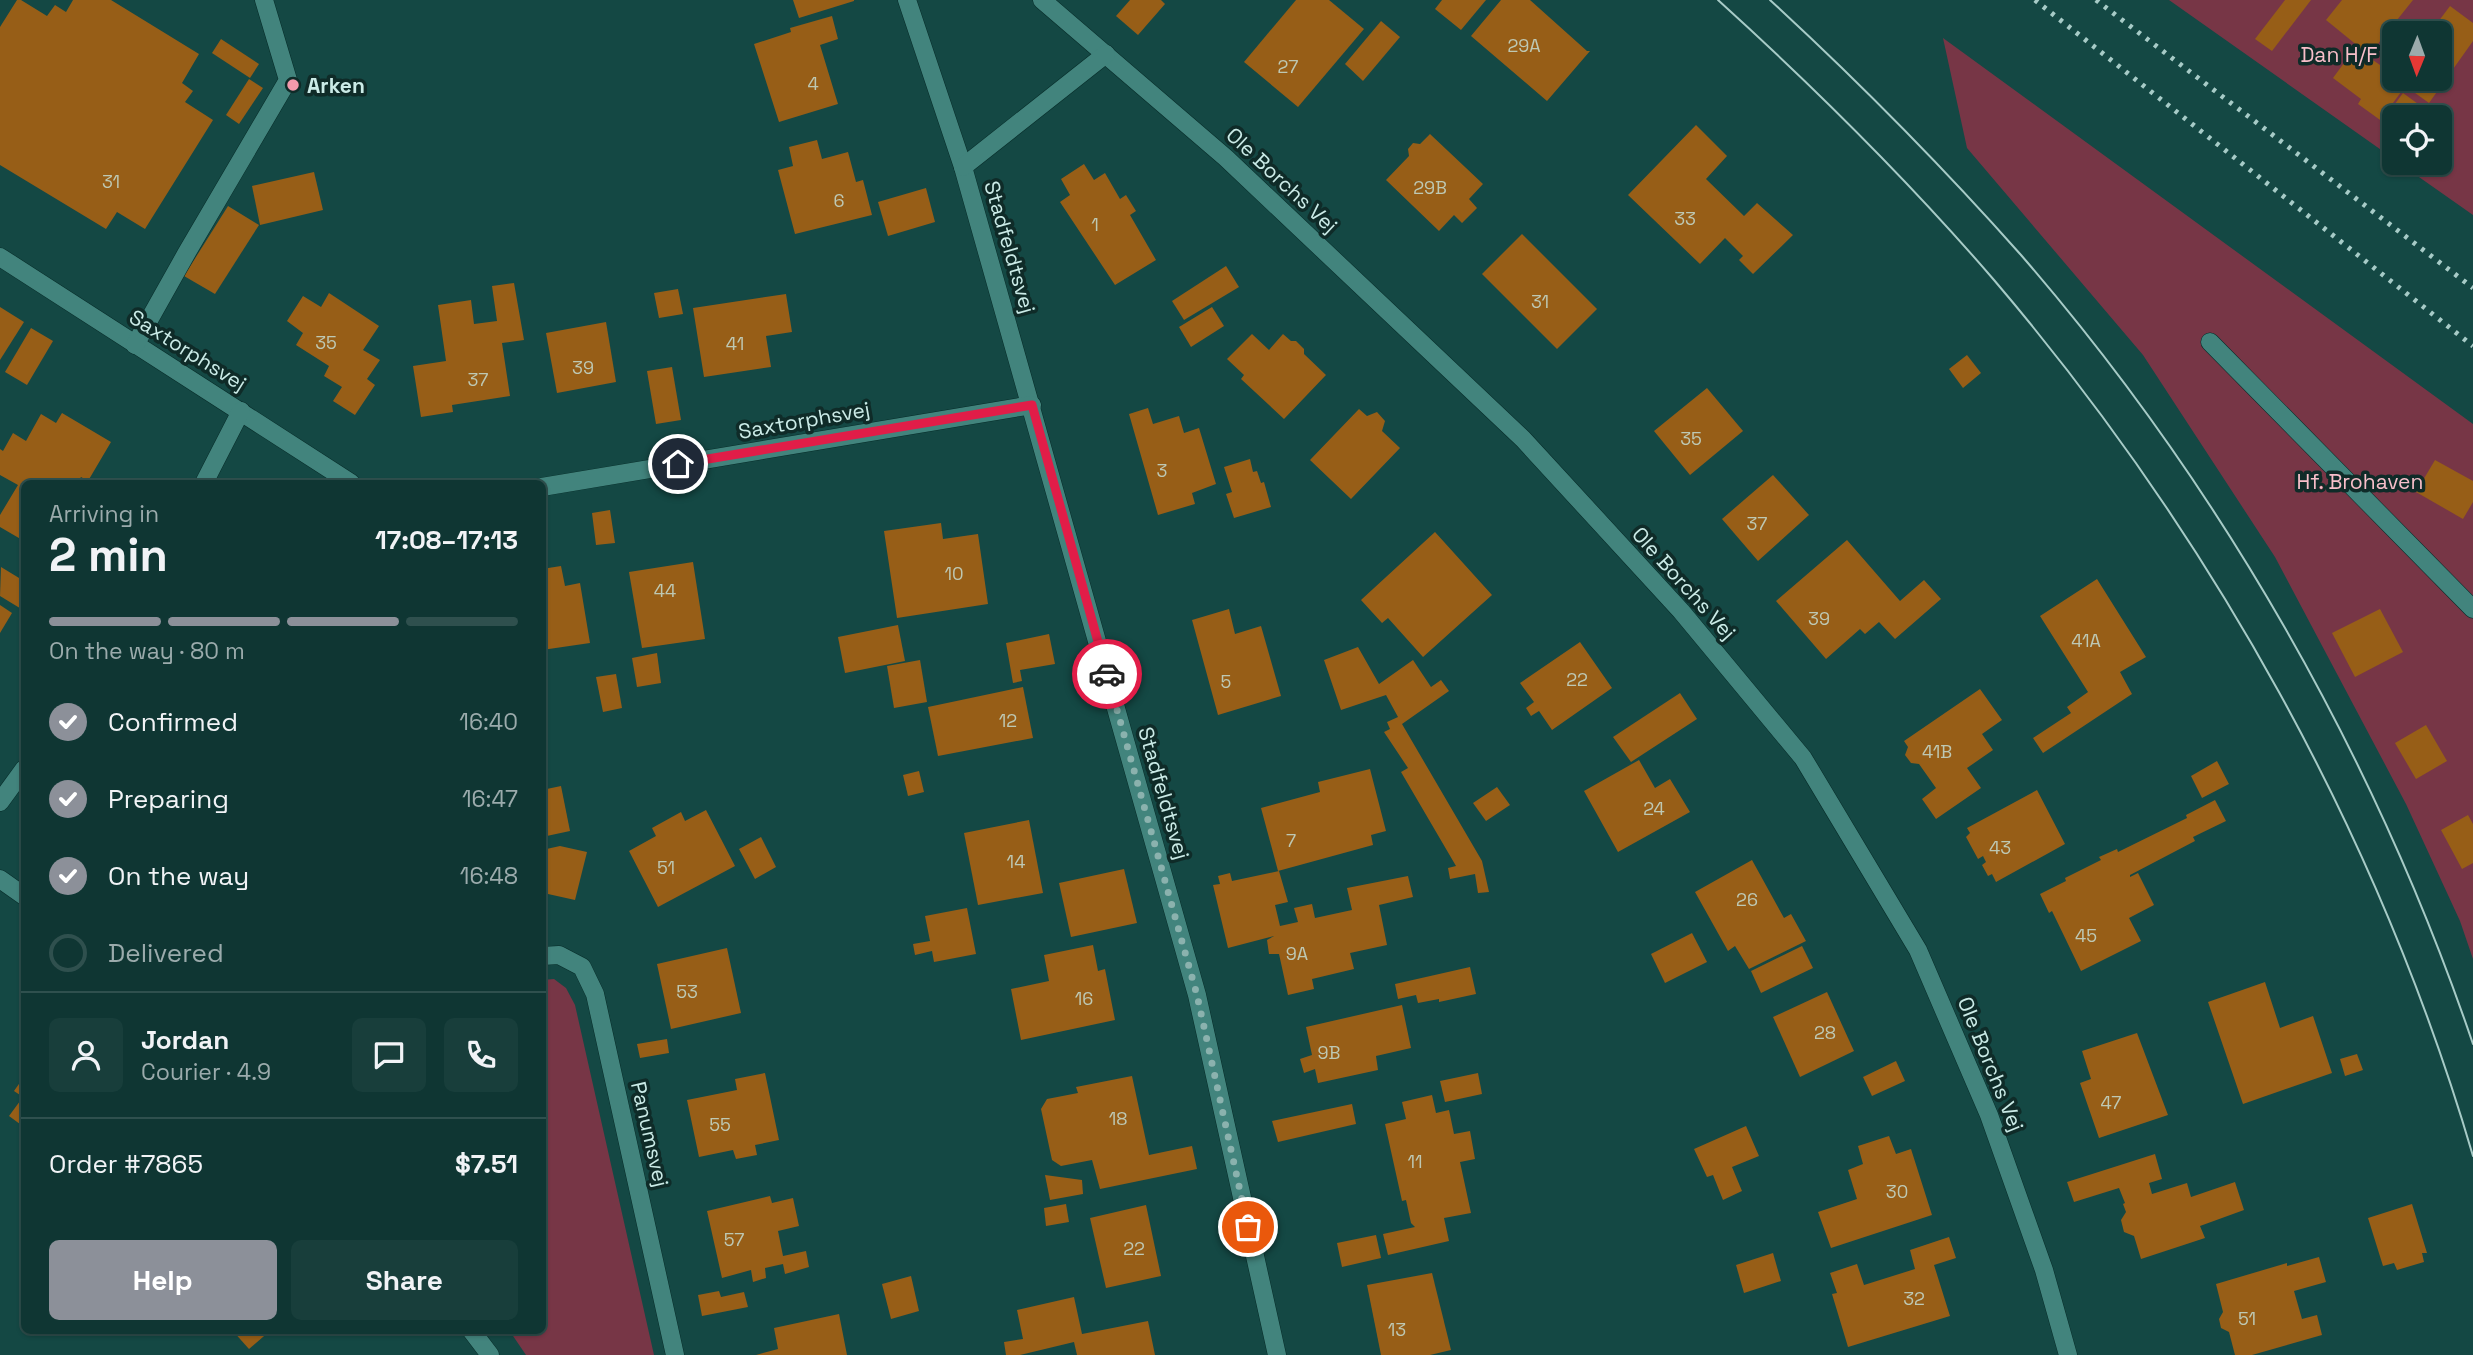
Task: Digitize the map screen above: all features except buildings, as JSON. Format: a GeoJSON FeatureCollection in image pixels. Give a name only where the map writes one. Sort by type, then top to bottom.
{"type":"FeatureCollection","features":[{"type":"Feature","properties":{"kind":"street"},"geometry":{"type":"LineString","coordinates":[[135,345],[288,80],[264,0]]}},
{"type":"Feature","properties":{"kind":"street","name":"Stadfeldtsvej"},"geometry":{"type":"LineString","coordinates":[[907,0],[963,167],[1197,995],[1277,1355]]}},
{"type":"Feature","properties":{"kind":"street","name":"Ole Borchs Vej"},"geometry":{"type":"LineString","coordinates":[[1042,0],[1226,158],[1523,439],[1681,611],[1803,758],[1918,950],[1989,1115],[2044,1270],[2068,1355]]}},
{"type":"Feature","properties":{"kind":"street","name":"Stadfeldtsvej"},"geometry":{"type":"LineString","coordinates":[[963,167],[1106,54]]}},
{"type":"Feature","properties":{"kind":"street","name":"Saxtorphsvej"},"geometry":{"type":"LineString","coordinates":[[0,257],[346,480]]}},
{"type":"Feature","properties":{"kind":"street"},"geometry":{"type":"LineString","coordinates":[[2210,342],[2473,610]]}},
{"type":"Feature","properties":{"kind":"street","name":"Saxtorphsvej"},"geometry":{"type":"LineString","coordinates":[[546,486],[1032,405]]}},
{"type":"Feature","properties":{"kind":"street"},"geometry":{"type":"LineString","coordinates":[[206,480],[241,411]]}},
{"type":"Feature","properties":{"kind":"street"},"geometry":{"type":"LineString","coordinates":[[0,802],[21,773]]}},
{"type":"Feature","properties":{"kind":"street"},"geometry":{"type":"LineString","coordinates":[[0,879],[21,894]]}},
{"type":"Feature","properties":{"kind":"street","name":"Panumsvej"},"geometry":{"type":"LineString","coordinates":[[546,956],[559,955],[582,967],[595,994],[675,1355]]}},
{"type":"Feature","properties":{"kind":"street"},"geometry":{"type":"LineString","coordinates":[[474,1334],[490,1355]]}},
{"type":"Feature","properties":{"kind":"green space","name":"Dan H/F"},"geometry":{"type":"Polygon","coordinates":[[[2169,0],[2473,0],[2473,215],[2416,175],[2452,175],[2452,105],[2382,105],[2382,151],[2169,0]]]}},
{"type":"Feature","properties":{"kind":"green space","name":"Hf. Brohaven"},"geometry":{"type":"Polygon","coordinates":[[[1943,38],[2473,424],[2473,959],[2460,921],[2406,804],[2275,557],[2143,355],[1967,148],[1943,38]]]}},
{"type":"Feature","properties":{"kind":"green space"},"geometry":{"type":"Polygon","coordinates":[[[554,979],[566,988],[575,1005],[654,1355],[526,1355],[512,1334],[546,1334],[546,980],[554,979]]]}},
{"type":"Feature","properties":{"kind":"tram line"},"geometry":{"type":"LineString","coordinates":[[1718,0],[1790,67],[1929,207],[1994,280],[2073,378],[2147,479],[2216,585],[2280,693],[2337,805],[2389,920],[2434,1037],[2473,1156]]}},
{"type":"Feature","properties":{"kind":"tram line"},"geometry":{"type":"LineString","coordinates":[[1770,0],[1899,124],[2021,255],[2094,343],[2162,435],[2226,530],[2285,628],[2339,728],[2389,832],[2434,937],[2473,1044]]}},
{"type":"Feature","properties":{"kind":"railway"},"geometry":{"type":"LineString","coordinates":[[2035,0],[2473,346]]}},
{"type":"Feature","properties":{"kind":"railway"},"geometry":{"type":"LineString","coordinates":[[2096,0],[2473,288]]}},
{"type":"Feature","properties":{"kind":"way so far"},"geometry":{"type":"LineString","coordinates":[[1107,674],[1197,995],[1248,1227]]}},
{"type":"Feature","properties":{"kind":"place","name":"Arken"},"geometry":{"type":"Point","coordinates":[293,85]}},
{"type":"Feature","properties":{"kind":"route"},"geometry":{"type":"LineString","coordinates":[[678,464],[1032,405],[1107,674]]}}]}
